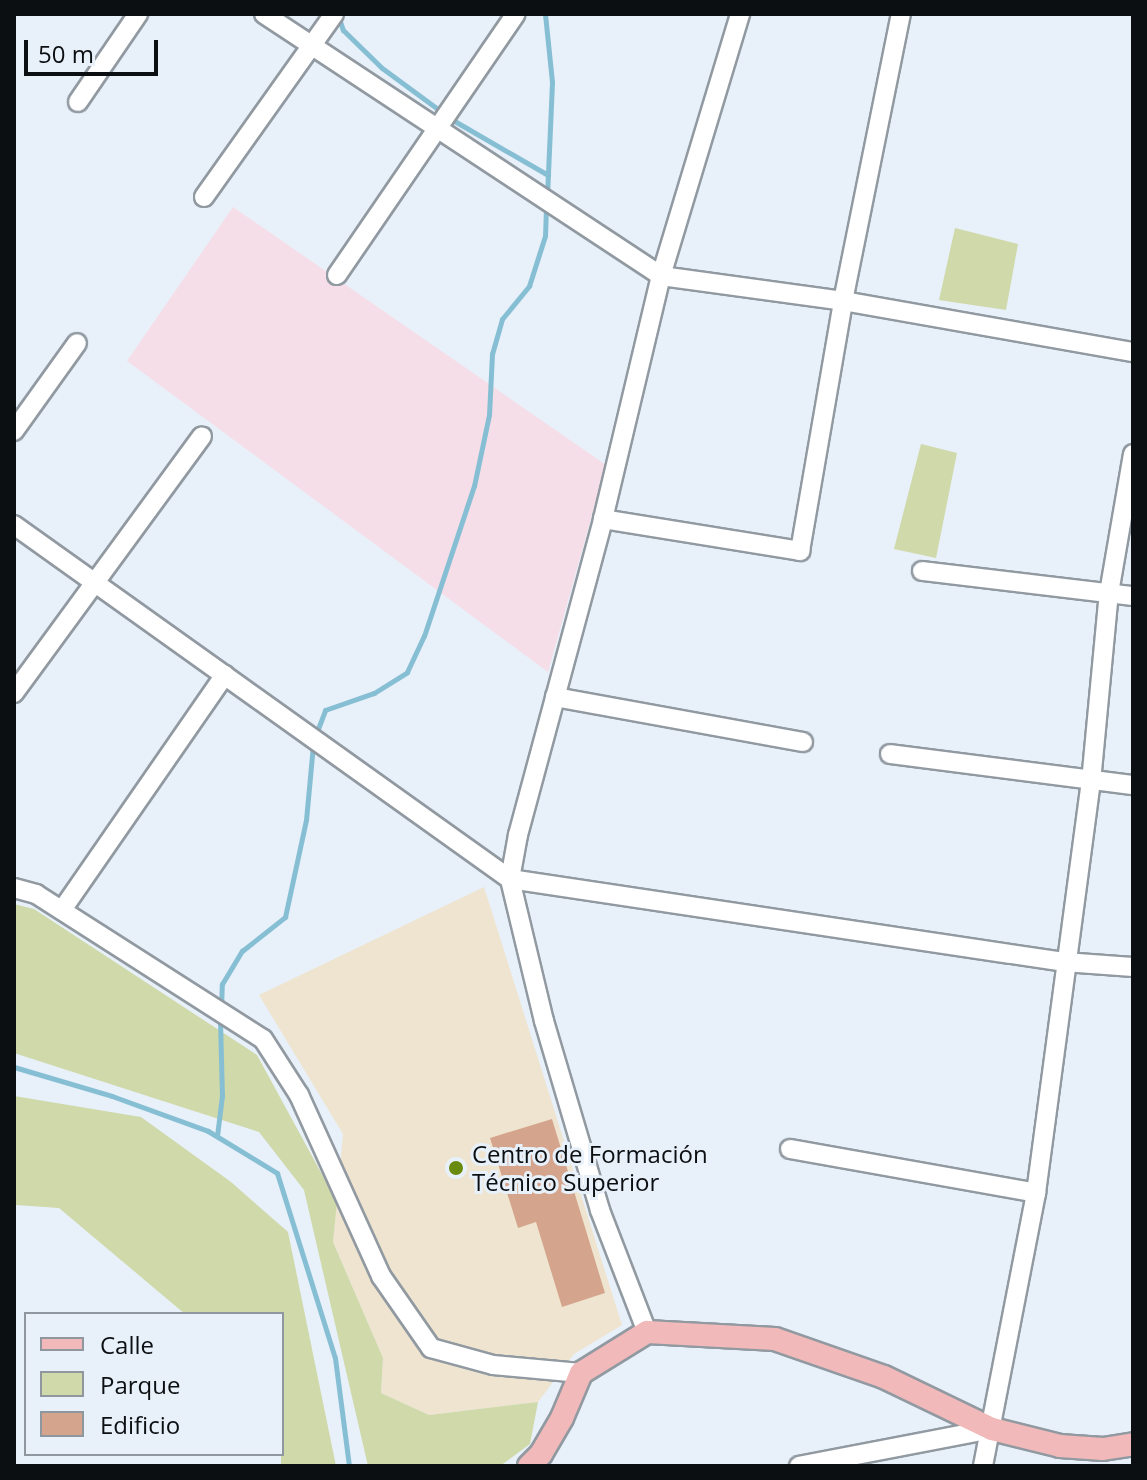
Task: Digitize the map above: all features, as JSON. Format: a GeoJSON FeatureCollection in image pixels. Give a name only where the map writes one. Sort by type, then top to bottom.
{"type":"FeatureCollection","features":[{"type":"Feature","properties":{"kind":"main road"},"geometry":{"type":"LineString","coordinates":[[529,1466],[541,1454],[555,1430],[581,1373],[647,1332],[775,1339],[884,1377],[992,1429],[1060,1446],[1103,1449],[1133,1444]]}},
{"type":"Feature","properties":{"kind":"street"},"geometry":{"type":"LineString","coordinates":[[78,102],[138,14]]}},
{"type":"Feature","properties":{"kind":"street"},"geometry":{"type":"LineString","coordinates":[[264,14],[436,131],[661,276],[843,301],[1133,352]]}},
{"type":"Feature","properties":{"kind":"street"},"geometry":{"type":"LineString","coordinates":[[204,197],[334,14]]}},
{"type":"Feature","properties":{"kind":"street"},"geometry":{"type":"LineString","coordinates":[[337,275],[516,14]]}},
{"type":"Feature","properties":{"kind":"street"},"geometry":{"type":"LineString","coordinates":[[647,1332],[596,1195],[544,1021],[510,879],[518,835],[603,519],[661,276],[740,14]]}},
{"type":"Feature","properties":{"kind":"street"},"geometry":{"type":"LineString","coordinates":[[603,519],[800,551],[843,301],[901,14]]}},
{"type":"Feature","properties":{"kind":"street"},"geometry":{"type":"LineString","coordinates":[[14,431],[77,343]]}},
{"type":"Feature","properties":{"kind":"street"},"geometry":{"type":"LineString","coordinates":[[14,693],[202,436]]}},
{"type":"Feature","properties":{"kind":"street"},"geometry":{"type":"LineString","coordinates":[[983,1466],[1036,1193],[1064,962],[1091,782],[1109,593],[1133,454]]}},
{"type":"Feature","properties":{"kind":"street"},"geometry":{"type":"LineString","coordinates":[[14,525],[510,879],[1064,962],[1133,967]]}},
{"type":"Feature","properties":{"kind":"street"},"geometry":{"type":"LineString","coordinates":[[922,571],[1133,596]]}},
{"type":"Feature","properties":{"kind":"street"},"geometry":{"type":"LineString","coordinates":[[62,910],[225,675]]}},
{"type":"Feature","properties":{"kind":"street"},"geometry":{"type":"LineString","coordinates":[[555,697],[803,742]]}},
{"type":"Feature","properties":{"kind":"street"},"geometry":{"type":"LineString","coordinates":[[890,754],[1133,785]]}},
{"type":"Feature","properties":{"kind":"street"},"geometry":{"type":"LineString","coordinates":[[14,888],[36,894],[263,1039],[299,1095],[381,1276],[431,1348],[493,1365],[581,1373]]}},
{"type":"Feature","properties":{"kind":"street"},"geometry":{"type":"LineString","coordinates":[[790,1149],[1036,1193]]}},
{"type":"Feature","properties":{"kind":"street"},"geometry":{"type":"LineString","coordinates":[[799,1466],[992,1429]]}},
{"type":"Feature","properties":{"kind":"shaded area"},"geometry":{"type":"Polygon","coordinates":[[[233,207],[606,465],[548,672],[127,361],[233,207]]]}},
{"type":"Feature","properties":{"kind":"shaded area","name":"Centro de Formación Técnico Superior"},"geometry":{"type":"Polygon","coordinates":[[[484,887],[622,1325],[574,1354],[538,1402],[429,1415],[381,1393],[383,1358],[333,1242],[343,1134],[259,995],[484,887]]]}},
{"type":"Feature","properties":{"kind":"green space"},"geometry":{"type":"Polygon","coordinates":[[[955,228],[1018,244],[1006,310],[939,300],[955,228]]]}},
{"type":"Feature","properties":{"kind":"green space"},"geometry":{"type":"Polygon","coordinates":[[[921,444],[957,453],[936,558],[894,549],[921,444]]]}},
{"type":"Feature","properties":{"kind":"green space"},"geometry":{"type":"Polygon","coordinates":[[[14,904],[34,909],[257,1055],[337,1202],[333,1242],[383,1358],[381,1393],[429,1415],[538,1402],[530,1444],[500,1466],[368,1466],[304,1190],[259,1132],[14,1053],[14,904]]]}},
{"type":"Feature","properties":{"kind":"green space"},"geometry":{"type":"Polygon","coordinates":[[[14,1096],[141,1117],[231,1182],[288,1232],[336,1466],[281,1466],[281,1456],[284,1456],[284,1312],[183,1312],[59,1208],[16,1205],[14,1209],[14,1096]]]}},
{"type":"Feature","properties":{"kind":"building"},"geometry":{"type":"Polygon","coordinates":[[[552,1119],[605,1293],[562,1307],[536,1222],[518,1228],[490,1138],[552,1119]]]}},
{"type":"Feature","properties":{"kind":"waterway"},"geometry":{"type":"LineString","coordinates":[[545,14],[552,82],[547,196]]}},
{"type":"Feature","properties":{"kind":"waterway"},"geometry":{"type":"LineString","coordinates":[[338,15],[343,30],[382,68],[443,113]]}},
{"type":"Feature","properties":{"kind":"waterway"},"geometry":{"type":"LineString","coordinates":[[451,119],[548,175]]}},
{"type":"Feature","properties":{"kind":"waterway"},"geometry":{"type":"LineString","coordinates":[[316,734],[325,710],[374,693],[407,672],[424,636],[474,486],[489,415],[492,354],[502,319],[529,286],[545,236],[546,206]]}},
{"type":"Feature","properties":{"kind":"waterway"},"geometry":{"type":"LineString","coordinates":[[221,1008],[222,984],[242,951],[285,917],[306,820],[313,744]]}},
{"type":"Feature","properties":{"kind":"waterway"},"geometry":{"type":"LineString","coordinates":[[217,1136],[222,1097],[220,1018]]}},
{"type":"Feature","properties":{"kind":"waterway"},"geometry":{"type":"LineString","coordinates":[[14,1067],[112,1096],[208,1131],[277,1173],[335,1358],[349,1466]]}},
{"type":"Feature","properties":{"kind":"place","name":"Centro de Formación Técnico Superior"},"geometry":{"type":"Point","coordinates":[456,1168]}}]}
